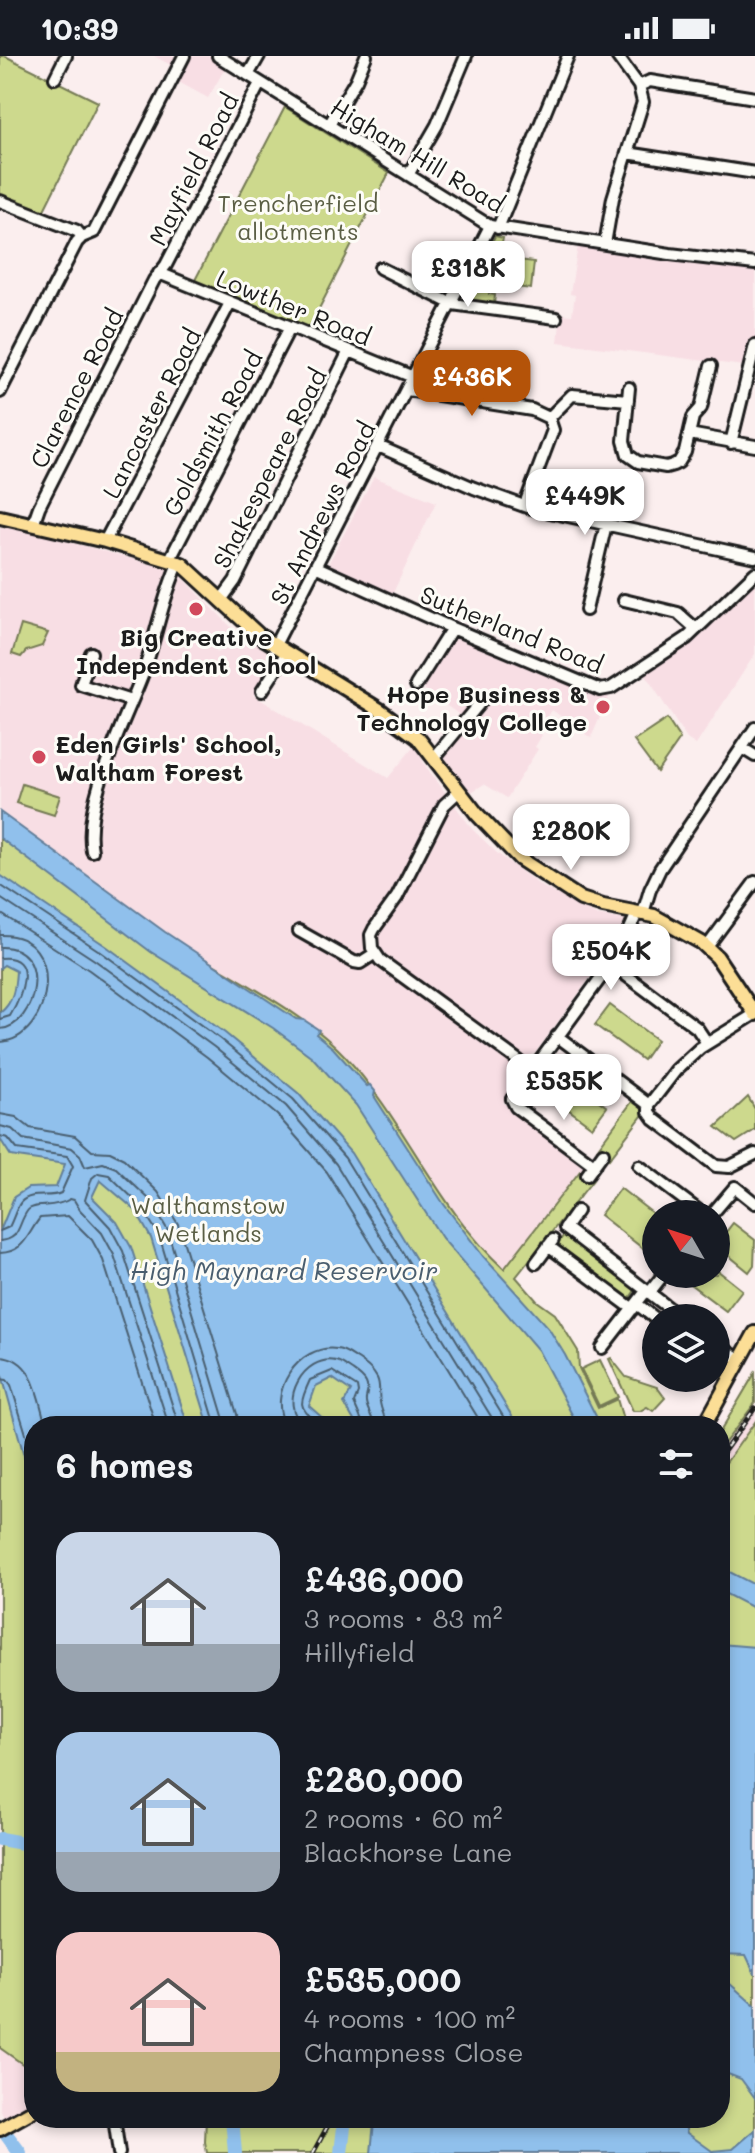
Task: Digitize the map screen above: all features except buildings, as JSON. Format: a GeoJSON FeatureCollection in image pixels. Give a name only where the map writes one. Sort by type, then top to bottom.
{"type":"FeatureCollection","features":[{"type":"Feature","properties":{"kind":"main road"},"geometry":{"type":"LineString","coordinates":[[0,517],[175,560],[197,574],[243,623],[280,650],[401,724],[426,746],[458,792],[505,845],[542,874],[590,903],[640,913],[674,926],[707,947],[733,979],[755,1014]]}},
{"type":"Feature","properties":{"kind":"main road"},"geometry":{"type":"LineString","coordinates":[[710,1416],[755,1333]]}},
{"type":"Feature","properties":{"kind":"main road"},"geometry":{"type":"LineString","coordinates":[[6,2125],[24,2115]]}},
{"type":"Feature","properties":{"kind":"street"},"geometry":{"type":"LineString","coordinates":[[55,78],[66,56]]}},
{"type":"Feature","properties":{"kind":"street"},"geometry":{"type":"LineString","coordinates":[[0,392],[82,237],[94,232],[184,56]]}},
{"type":"Feature","properties":{"kind":"street","name":"Higham Hill Road"},"geometry":{"type":"LineString","coordinates":[[218,56],[494,227],[755,264]]}},
{"type":"Feature","properties":{"kind":"street"},"geometry":{"type":"LineString","coordinates":[[248,75],[259,56]]}},
{"type":"Feature","properties":{"kind":"street"},"geometry":{"type":"LineString","coordinates":[[329,125],[356,80],[366,56]]}},
{"type":"Feature","properties":{"kind":"street"},"geometry":{"type":"LineString","coordinates":[[408,175],[437,125],[466,56]]}},
{"type":"Feature","properties":{"kind":"street","name":"St Andrews Road"},"geometry":{"type":"LineString","coordinates":[[262,691],[317,567],[378,446],[509,202],[568,56]]}},
{"type":"Feature","properties":{"kind":"street"},"geometry":{"type":"LineString","coordinates":[[605,244],[613,198],[643,102],[639,86],[617,56]]}},
{"type":"Feature","properties":{"kind":"street"},"geometry":{"type":"LineString","coordinates":[[639,86],[650,81],[755,98]]}},
{"type":"Feature","properties":{"kind":"street","name":"Mayfield Road"},"geometry":{"type":"LineString","coordinates":[[159,273],[260,83]]}},
{"type":"Feature","properties":{"kind":"street"},"geometry":{"type":"LineString","coordinates":[[627,153],[755,173]]}},
{"type":"Feature","properties":{"kind":"street"},"geometry":{"type":"LineString","coordinates":[[0,201],[77,231],[82,237]]}},
{"type":"Feature","properties":{"kind":"street"},"geometry":{"type":"LineString","coordinates":[[380,268],[452,304],[556,318]]}},
{"type":"Feature","properties":{"kind":"street","name":"Lowther Road"},"geometry":{"type":"LineString","coordinates":[[159,273],[413,377]]}},
{"type":"Feature","properties":{"kind":"street","name":"Clarence Road"},"geometry":{"type":"LineString","coordinates":[[33,524],[159,273]]}},
{"type":"Feature","properties":{"kind":"street","name":"Lancaster Road"},"geometry":{"type":"LineString","coordinates":[[105,541],[230,303]]}},
{"type":"Feature","properties":{"kind":"street","name":"Goldsmith Road"},"geometry":{"type":"LineString","coordinates":[[92,851],[91,820],[145,667],[175,560],[290,327]]}},
{"type":"Feature","properties":{"kind":"street"},"geometry":{"type":"LineString","coordinates":[[731,443],[755,345]]}},
{"type":"Feature","properties":{"kind":"street","name":"Shakespeare Road"},"geometry":{"type":"LineString","coordinates":[[221,600],[235,581],[349,351]]}},
{"type":"Feature","properties":{"kind":"street"},"geometry":{"type":"LineString","coordinates":[[629,388],[624,441],[632,459],[666,467],[682,457],[693,417],[701,408],[711,366]]}},
{"type":"Feature","properties":{"kind":"street"},"geometry":{"type":"LineString","coordinates":[[407,390],[532,410],[549,418],[553,430],[527,499],[527,507]]}},
{"type":"Feature","properties":{"kind":"street"},"geometry":{"type":"LineString","coordinates":[[549,418],[572,395],[628,400]]}},
{"type":"Feature","properties":{"kind":"street"},"geometry":{"type":"LineString","coordinates":[[689,434],[755,446]]}},
{"type":"Feature","properties":{"kind":"street"},"geometry":{"type":"LineString","coordinates":[[378,446],[474,488],[527,507],[755,557]]}},
{"type":"Feature","properties":{"kind":"street"},"geometry":{"type":"LineString","coordinates":[[586,610],[606,524]]}},
{"type":"Feature","properties":{"kind":"street","name":"Sutherland Road"},"geometry":{"type":"LineString","coordinates":[[317,567],[600,690],[611,688],[670,650],[755,573]]}},
{"type":"Feature","properties":{"kind":"street"},"geometry":{"type":"LineString","coordinates":[[624,600],[678,613],[696,629]]}},
{"type":"Feature","properties":{"kind":"street"},"geometry":{"type":"LineString","coordinates":[[416,685],[452,628]]}},
{"type":"Feature","properties":{"kind":"street"},"geometry":{"type":"LineString","coordinates":[[91,653],[81,685],[131,701]]}},
{"type":"Feature","properties":{"kind":"street"},"geometry":{"type":"LineString","coordinates":[[434,758],[483,699]]}},
{"type":"Feature","properties":{"kind":"street"},"geometry":{"type":"LineString","coordinates":[[594,1165],[513,1104],[514,1096],[621,950],[660,869],[755,728]]}},
{"type":"Feature","properties":{"kind":"street"},"geometry":{"type":"LineString","coordinates":[[742,748],[755,756]]}},
{"type":"Feature","properties":{"kind":"street"},"geometry":{"type":"LineString","coordinates":[[458,792],[444,805],[397,897],[374,929],[371,942],[374,954],[519,1061]]}},
{"type":"Feature","properties":{"kind":"street"},"geometry":{"type":"LineString","coordinates":[[707,947],[752,886]]}},
{"type":"Feature","properties":{"kind":"street"},"geometry":{"type":"LineString","coordinates":[[299,931],[360,963],[374,954]]}},
{"type":"Feature","properties":{"kind":"street"},"geometry":{"type":"LineString","coordinates":[[611,964],[697,1028],[707,1043]]}},
{"type":"Feature","properties":{"kind":"street"},"geometry":{"type":"LineString","coordinates":[[755,1014],[707,1043],[676,1070],[649,1105],[654,1119],[716,1166],[729,1167],[755,1154]]}},
{"type":"Feature","properties":{"kind":"street"},"geometry":{"type":"LineString","coordinates":[[557,1036],[649,1105]]}},
{"type":"Feature","properties":{"kind":"street"},"geometry":{"type":"LineString","coordinates":[[587,1175],[603,1153]]}},
{"type":"Feature","properties":{"kind":"street"},"geometry":{"type":"LineString","coordinates":[[639,1166],[684,1200]]}},
{"type":"Feature","properties":{"kind":"street"},"geometry":{"type":"LineString","coordinates":[[724,1200],[735,1187],[755,1203]]}},
{"type":"Feature","properties":{"kind":"street"},"geometry":{"type":"LineString","coordinates":[[577,1211],[565,1228],[643,1304]]}},
{"type":"Feature","properties":{"kind":"street"},"geometry":{"type":"LineString","coordinates":[[536,1263],[550,1243],[649,1304]]}},
{"type":"Feature","properties":{"kind":"street"},"geometry":{"type":"LineString","coordinates":[[602,1348],[651,1288]]}},
{"type":"Feature","properties":{"kind":"street"},"geometry":{"type":"LineString","coordinates":[[730,1353],[741,1360]]}},
{"type":"Feature","properties":{"kind":"street"},"geometry":{"type":"LineString","coordinates":[[115,2128],[119,2153]]}},
{"type":"Feature","properties":{"kind":"shaded area"},"geometry":{"type":"Polygon","coordinates":[[[154,56],[212,56],[227,65],[208,98],[173,79],[178,69],[154,56]]]}},
{"type":"Feature","properties":{"kind":"shaded area"},"geometry":{"type":"Polygon","coordinates":[[[579,240],[755,264],[755,340],[748,340],[744,366],[558,342],[561,314],[572,315],[575,295],[570,294],[579,240]]]}},
{"type":"Feature","properties":{"kind":"shaded area"},"geometry":{"type":"Polygon","coordinates":[[[374,477],[436,502],[392,595],[326,568],[374,477]]]}},
{"type":"Feature","properties":{"kind":"shaded area"},"geometry":{"type":"Polygon","coordinates":[[[0,527],[29,531],[179,574],[234,630],[215,649],[218,653],[239,632],[278,659],[253,695],[388,778],[416,744],[424,764],[473,830],[498,854],[541,886],[596,915],[626,920],[614,945],[535,1053],[523,1058],[531,1065],[503,1103],[586,1164],[504,1270],[483,1250],[441,1196],[390,1113],[307,1024],[162,932],[0,813],[0,527]]]}},
{"type":"Feature","properties":{"kind":"shaded area"},"geometry":{"type":"Polygon","coordinates":[[[755,573],[755,654],[696,745],[687,739],[643,671],[755,573]]]}},
{"type":"Feature","properties":{"kind":"shaded area"},"geometry":{"type":"Polygon","coordinates":[[[454,634],[607,690],[609,696],[591,738],[552,710],[538,732],[542,735],[535,747],[538,749],[507,798],[484,784],[470,793],[438,749],[462,717],[416,683],[454,634]]]}},
{"type":"Feature","properties":{"kind":"shaded area"},"geometry":{"type":"Polygon","coordinates":[[[755,1403],[755,1422],[730,1457],[730,1436],[755,1403]]]}},
{"type":"Feature","properties":{"kind":"shaded area"},"geometry":{"type":"Polygon","coordinates":[[[0,2048],[24,2066],[24,2107],[4,2118],[0,2109],[0,2048]]]}},
{"type":"Feature","properties":{"kind":"green space"},"geometry":{"type":"Polygon","coordinates":[[[0,56],[98,102],[42,214],[0,196],[0,56]]]}},
{"type":"Feature","properties":{"kind":"green space","name":"Trencherfield allotments"},"geometry":{"type":"Polygon","coordinates":[[[285,107],[389,173],[308,330],[194,282],[285,107]]]}},
{"type":"Feature","properties":{"kind":"green space"},"geometry":{"type":"Polygon","coordinates":[[[495,236],[503,238],[501,248],[494,247],[489,294],[495,295],[494,304],[469,300],[465,294],[495,236]]]}},
{"type":"Feature","properties":{"kind":"green space"},"geometry":{"type":"Polygon","coordinates":[[[504,258],[534,262],[531,289],[500,285],[504,258]]]}},
{"type":"Feature","properties":{"kind":"green space"},"geometry":{"type":"Polygon","coordinates":[[[21,625],[48,633],[42,646],[26,651],[21,657],[12,654],[21,625]]]}},
{"type":"Feature","properties":{"kind":"green space"},"geometry":{"type":"Polygon","coordinates":[[[667,719],[680,739],[657,772],[634,741],[667,719]]]}},
{"type":"Feature","properties":{"kind":"green space"},"geometry":{"type":"Polygon","coordinates":[[[22,784],[60,796],[54,815],[16,803],[22,784]]]}},
{"type":"Feature","properties":{"kind":"green space","name":"Walthamstow Wetlands"},"geometry":{"type":"Polygon","coordinates":[[[0,813],[141,918],[281,1005],[326,1037],[366,1080],[459,1219],[504,1269],[580,1171],[593,1180],[516,1277],[537,1301],[555,1314],[578,1351],[579,1368],[598,1408],[617,1399],[622,1416],[24,1416],[24,2065],[0,2048],[0,813]]]}},
{"type":"Feature","properties":{"kind":"green space"},"geometry":{"type":"Polygon","coordinates":[[[610,1005],[657,1040],[643,1060],[595,1025],[610,1005]]]}},
{"type":"Feature","properties":{"kind":"green space"},"geometry":{"type":"Polygon","coordinates":[[[560,1072],[607,1107],[592,1127],[545,1092],[560,1072]]]}},
{"type":"Feature","properties":{"kind":"green space"},"geometry":{"type":"Polygon","coordinates":[[[748,1097],[755,1109],[755,1130],[736,1142],[716,1127],[748,1097]]]}},
{"type":"Feature","properties":{"kind":"green space"},"geometry":{"type":"Polygon","coordinates":[[[634,1099],[644,1107],[645,1112],[609,1159],[597,1149],[634,1099]]]}},
{"type":"Feature","properties":{"kind":"green space"},"geometry":{"type":"Polygon","coordinates":[[[620,1188],[642,1205],[642,1248],[600,1215],[620,1188]]]}},
{"type":"Feature","properties":{"kind":"green space"},"geometry":{"type":"Polygon","coordinates":[[[733,1223],[755,1240],[754,1265],[749,1272],[730,1256],[730,1227],[733,1223]]]}},
{"type":"Feature","properties":{"kind":"green space"},"geometry":{"type":"Polygon","coordinates":[[[565,1234],[636,1289],[629,1299],[557,1244],[565,1234]]]}},
{"type":"Feature","properties":{"kind":"green space"},"geometry":{"type":"Polygon","coordinates":[[[730,1280],[742,1290],[730,1306],[717,1304],[695,1288],[730,1288],[730,1280]]]}},
{"type":"Feature","properties":{"kind":"green space"},"geometry":{"type":"Polygon","coordinates":[[[609,1359],[626,1377],[642,1382],[642,1392],[661,1392],[665,1398],[653,1411],[647,1407],[633,1411],[609,1359]]]}},
{"type":"Feature","properties":{"kind":"green space"},"geometry":{"type":"Polygon","coordinates":[[[600,1360],[618,1397],[599,1406],[581,1369],[600,1360]]]}},
{"type":"Feature","properties":{"kind":"green space"},"geometry":{"type":"Polygon","coordinates":[[[755,1373],[755,1403],[730,1436],[729,1416],[755,1373]]]}},
{"type":"Feature","properties":{"kind":"green space"},"geometry":{"type":"Polygon","coordinates":[[[755,1422],[755,2153],[207,2153],[206,2128],[730,2128],[730,1457],[755,1422]]]}},
{"type":"Feature","properties":{"kind":"water"},"geometry":{"type":"Polygon","coordinates":[[[0,812],[165,932],[296,1019],[304,1020],[319,1030],[316,1034],[375,1091],[374,1096],[443,1203],[483,1256],[549,1329],[596,1416],[573,1416],[538,1350],[442,1238],[356,1105],[312,1057],[273,1028],[151,952],[0,838],[0,812]]]}},
{"type":"Feature","properties":{"kind":"water","name":"High Maynard Reservoir"},"geometry":{"type":"Polygon","coordinates":[[[0,875],[106,946],[225,1033],[298,1093],[351,1153],[512,1416],[351,1416],[344,1403],[351,1391],[332,1378],[316,1386],[309,1406],[320,1416],[206,1416],[151,1238],[135,1210],[100,1180],[92,1197],[117,1222],[131,1247],[185,1416],[24,1416],[24,1456],[0,1368],[0,1231],[14,1197],[28,1188],[56,1187],[65,1164],[11,1156],[0,1139],[0,1013],[11,999],[16,971],[4,965],[0,968],[0,875]]]}},
{"type":"Feature","properties":{"kind":"water"},"geometry":{"type":"Polygon","coordinates":[[[730,1572],[755,1585],[755,1609],[730,1596],[730,1572]]]}},
{"type":"Feature","properties":{"kind":"water"},"geometry":{"type":"Polygon","coordinates":[[[730,1645],[755,1647],[755,1974],[746,1955],[730,1954],[730,1645]]]}},
{"type":"Feature","properties":{"kind":"water"},"geometry":{"type":"Polygon","coordinates":[[[730,1984],[755,2006],[755,2098],[741,2079],[730,2075],[730,1984]]]}},
{"type":"Feature","properties":{"kind":"water"},"geometry":{"type":"Polygon","coordinates":[[[373,2128],[686,2128],[687,2133],[712,2151],[733,2149],[755,2130],[755,2153],[371,2153],[373,2128]]]}},
{"type":"Feature","properties":{"kind":"waterway"},"geometry":{"type":"LineString","coordinates":[[0,1839],[24,1843]]}},
{"type":"Feature","properties":{"kind":"waterway"},"geometry":{"type":"LineString","coordinates":[[0,2126],[20,2153]]}},
{"type":"Feature","properties":{"kind":"waterway"},"geometry":{"type":"LineString","coordinates":[[233,2128],[235,2153]]}},
{"type":"Feature","properties":{"kind":"waterway"},"geometry":{"type":"LineString","coordinates":[[341,2153],[344,2128]]}},
{"type":"Feature","properties":{"kind":"railway"},"geometry":{"type":"LineString","coordinates":[[730,1443],[755,1408]]}},
{"type":"Feature","properties":{"kind":"railway"},"geometry":{"type":"LineString","coordinates":[[313,2153],[327,2128]]}},
{"type":"Feature","properties":{"kind":"place","name":"Big Creative Independent School"},"geometry":{"type":"Point","coordinates":[196,609]}},
{"type":"Feature","properties":{"kind":"place","name":"Hope Business & Technology College"},"geometry":{"type":"Point","coordinates":[603,707]}},
{"type":"Feature","properties":{"kind":"place","name":"Eden Girls' School, Waltham Forest"},"geometry":{"type":"Point","coordinates":[39,757]}}]}
